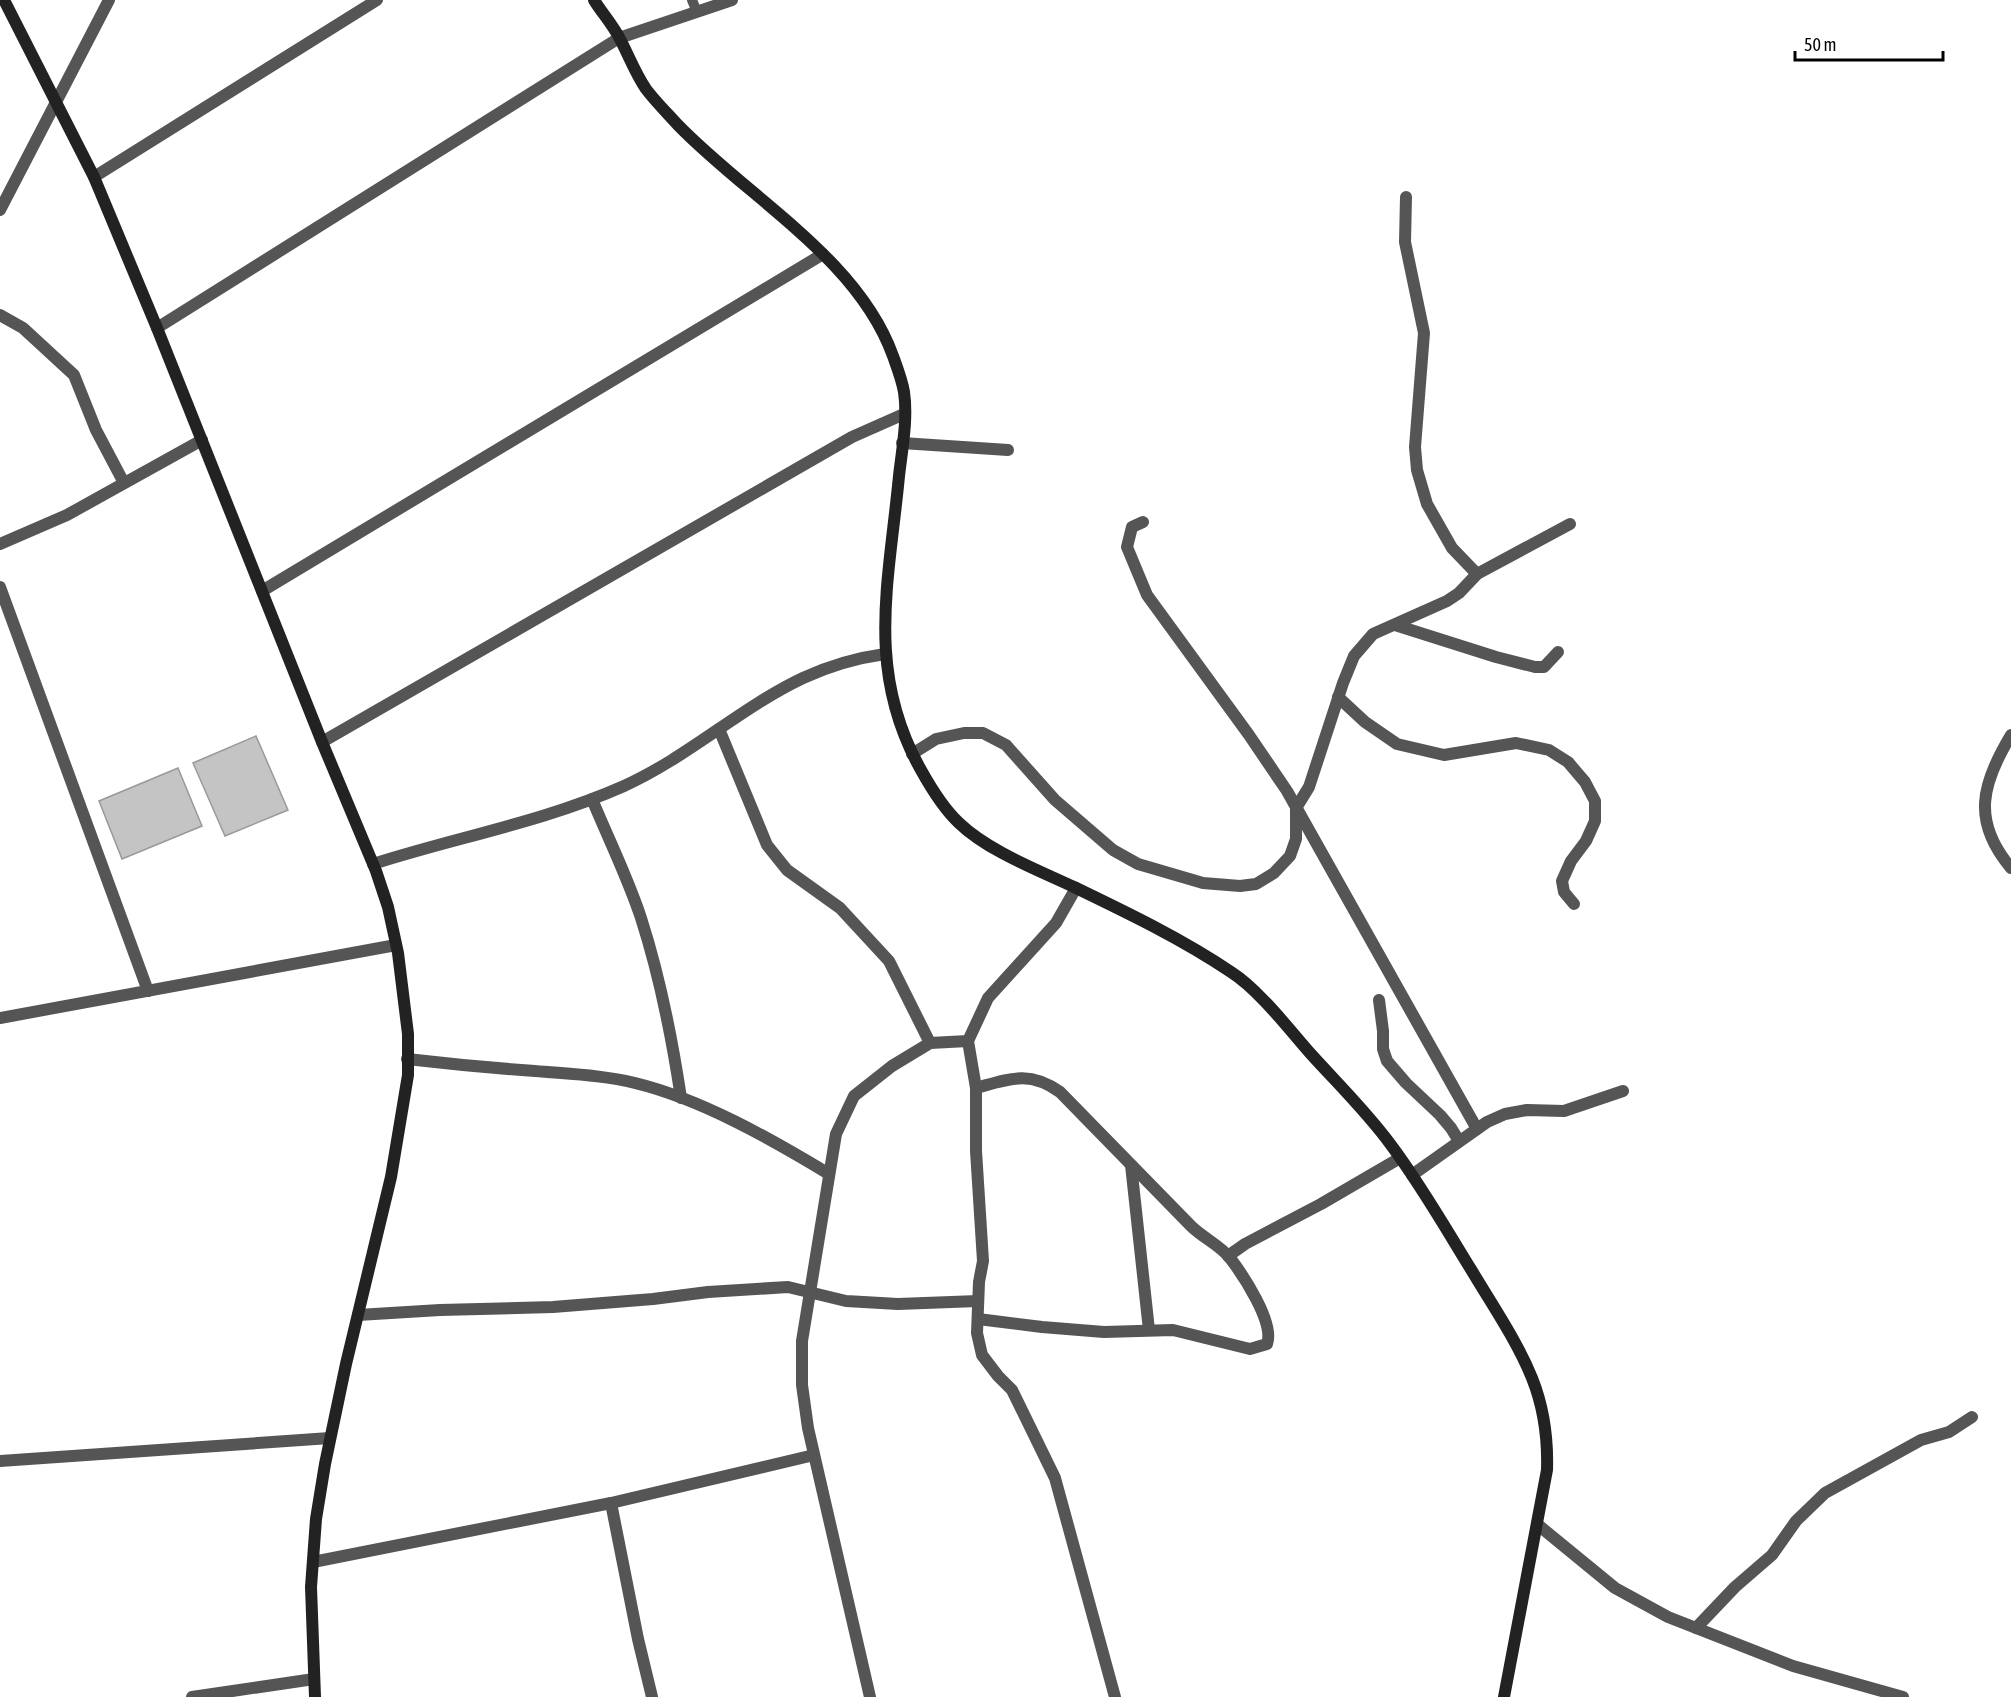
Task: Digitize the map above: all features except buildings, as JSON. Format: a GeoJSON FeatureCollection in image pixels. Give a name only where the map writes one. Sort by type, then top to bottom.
{"type":"FeatureCollection","features":[{"type":"Feature","properties":{"kind":"street"},"geometry":{"type":"LineString","coordinates":[[4,0],[94,177],[157,328],[372,864],[388,907],[396,945],[408,1034],[408,1076],[391,1177],[330,1438],[316,1519],[310,1587],[315,1697]]}},
{"type":"Feature","properties":{"kind":"street"},"geometry":{"type":"LineString","coordinates":[[0,210],[109,0]]}},
{"type":"Feature","properties":{"kind":"street"},"geometry":{"type":"LineString","coordinates":[[94,177],[377,0]]}},
{"type":"Feature","properties":{"kind":"street"},"geometry":{"type":"LineString","coordinates":[[594,0],[619,38],[647,92],[681,128],[823,254],[857,289],[883,330],[904,392],[894,532],[887,573],[884,621],[885,654],[890,690],[904,740],[930,786],[960,824],[996,850],[1194,948],[1238,976],[1275,1014],[1387,1140],[1412,1175],[1516,1346],[1533,1379],[1542,1407],[1548,1437],[1547,1470],[1504,1697]]}},
{"type":"Feature","properties":{"kind":"street"},"geometry":{"type":"LineString","coordinates":[[157,328],[619,38],[732,0]]}},
{"type":"Feature","properties":{"kind":"street"},"geometry":{"type":"LineString","coordinates":[[1406,197],[1406,242],[1424,333],[1415,447],[1417,470],[1427,504],[1452,548],[1476,574]]}},
{"type":"Feature","properties":{"kind":"street"},"geometry":{"type":"LineString","coordinates":[[262,591],[823,254]]}},
{"type":"Feature","properties":{"kind":"street"},"geometry":{"type":"LineString","coordinates":[[0,315],[23,328],[74,375],[96,430],[124,483]]}},
{"type":"Feature","properties":{"kind":"street"},"geometry":{"type":"LineString","coordinates":[[322,742],[852,437],[904,414]]}},
{"type":"Feature","properties":{"kind":"street"},"geometry":{"type":"LineString","coordinates":[[0,544],[67,515],[202,440]]}},
{"type":"Feature","properties":{"kind":"street"},"geometry":{"type":"LineString","coordinates":[[902,443],[1008,450]]}},
{"type":"Feature","properties":{"kind":"street"},"geometry":{"type":"LineString","coordinates":[[1143,522],[1132,527],[1127,547],[1147,596],[1249,735],[1296,808],[1477,1129]]}},
{"type":"Feature","properties":{"kind":"street"},"geometry":{"type":"LineString","coordinates":[[912,754],[936,739],[964,733],[983,733],[1006,745],[1055,800],[1113,850],[1138,864],[1203,883],[1240,886],[1256,884],[1274,873],[1290,856],[1296,839],[1296,808],[1309,787],[1338,697],[1354,656],[1373,634],[1447,601],[1459,593],[1476,574],[1570,524]]}},
{"type":"Feature","properties":{"kind":"street"},"geometry":{"type":"LineString","coordinates":[[0,587],[148,992]]}},
{"type":"Feature","properties":{"kind":"street"},"geometry":{"type":"LineString","coordinates":[[1395,625],[1535,667],[1544,667],[1558,652]]}},
{"type":"Feature","properties":{"kind":"street"},"geometry":{"type":"LineString","coordinates":[[372,864],[408,852],[495,831],[592,799],[678,758],[719,729],[802,679],[840,663],[885,654]]}},
{"type":"Feature","properties":{"kind":"street"},"geometry":{"type":"LineString","coordinates":[[1338,697],[1365,722],[1397,744],[1444,755],[1516,743],[1549,750],[1568,762],[1585,782],[1595,801],[1595,821],[1586,841],[1571,861],[1562,880],[1564,892],[1574,904]]}},
{"type":"Feature","properties":{"kind":"street"},"geometry":{"type":"LineString","coordinates":[[719,729],[767,845],[787,870],[840,908],[890,961],[930,1043]]}},
{"type":"Feature","properties":{"kind":"street"},"geometry":{"type":"LineString","coordinates":[[2011,735],[1995,762],[1989,778],[1985,809],[1991,838],[1998,852],[2011,868]]}},
{"type":"Feature","properties":{"kind":"street"},"geometry":{"type":"LineString","coordinates":[[592,799],[641,917],[661,988],[681,1098]]}},
{"type":"Feature","properties":{"kind":"street"},"geometry":{"type":"LineString","coordinates":[[1076,888],[1056,923],[988,998],[968,1041],[976,1088],[976,1151],[982,1261],[977,1333],[982,1355],[1012,1390],[1055,1478],[1115,1697]]}},
{"type":"Feature","properties":{"kind":"street"},"geometry":{"type":"LineString","coordinates":[[0,1018],[396,945]]}},
{"type":"Feature","properties":{"kind":"street"},"geometry":{"type":"LineString","coordinates":[[1379,1000],[1383,1049],[1387,1061],[1406,1083],[1440,1114],[1460,1141]]}},
{"type":"Feature","properties":{"kind":"street"},"geometry":{"type":"LineString","coordinates":[[870,1697],[808,1428],[802,1385],[802,1341],[836,1134],[854,1096],[892,1066],[930,1043],[968,1041]]}},
{"type":"Feature","properties":{"kind":"street"},"geometry":{"type":"LineString","coordinates":[[407,1059],[600,1077],[636,1083],[681,1098],[734,1120],[784,1146],[829,1174]]}},
{"type":"Feature","properties":{"kind":"street"},"geometry":{"type":"LineString","coordinates":[[976,1088],[1016,1077],[1044,1082],[1060,1092],[1196,1231],[1228,1256],[1249,1285],[1269,1330],[1267,1344],[1250,1349],[1173,1330],[1104,1332],[978,1319]]}},
{"type":"Feature","properties":{"kind":"street"},"geometry":{"type":"LineString","coordinates":[[1412,1175],[1477,1129],[1505,1114],[1527,1110],[1564,1111],[1623,1091]]}},
{"type":"Feature","properties":{"kind":"street"},"geometry":{"type":"LineString","coordinates":[[1228,1256],[1245,1244],[1322,1204],[1400,1158]]}},
{"type":"Feature","properties":{"kind":"street"},"geometry":{"type":"LineString","coordinates":[[1131,1165],[1149,1330]]}},
{"type":"Feature","properties":{"kind":"street"},"geometry":{"type":"LineString","coordinates":[[358,1315],[553,1307],[708,1292],[788,1287],[846,1300],[898,1304],[978,1300]]}},
{"type":"Feature","properties":{"kind":"street"},"geometry":{"type":"LineString","coordinates":[[1696,1628],[1735,1587],[1772,1556],[1796,1521],[1825,1493],[1921,1440],[1949,1432],[1972,1417]]}},
{"type":"Feature","properties":{"kind":"street"},"geometry":{"type":"LineString","coordinates":[[0,1461],[330,1438]]}},
{"type":"Feature","properties":{"kind":"street"},"geometry":{"type":"LineString","coordinates":[[313,1562],[611,1503],[814,1455]]}},
{"type":"Feature","properties":{"kind":"street"},"geometry":{"type":"LineString","coordinates":[[611,1503],[652,1697]]}},
{"type":"Feature","properties":{"kind":"street"},"geometry":{"type":"LineString","coordinates":[[1538,1524],[1615,1588],[1668,1617],[1793,1666],[1903,1697]]}},
{"type":"Feature","properties":{"kind":"street"},"geometry":{"type":"LineString","coordinates":[[192,1697],[314,1679]]}},
{"type":"Feature","properties":{"kind":"lane"},"geometry":{"type":"LineString","coordinates":[[692,0],[697,12]]}}]}
